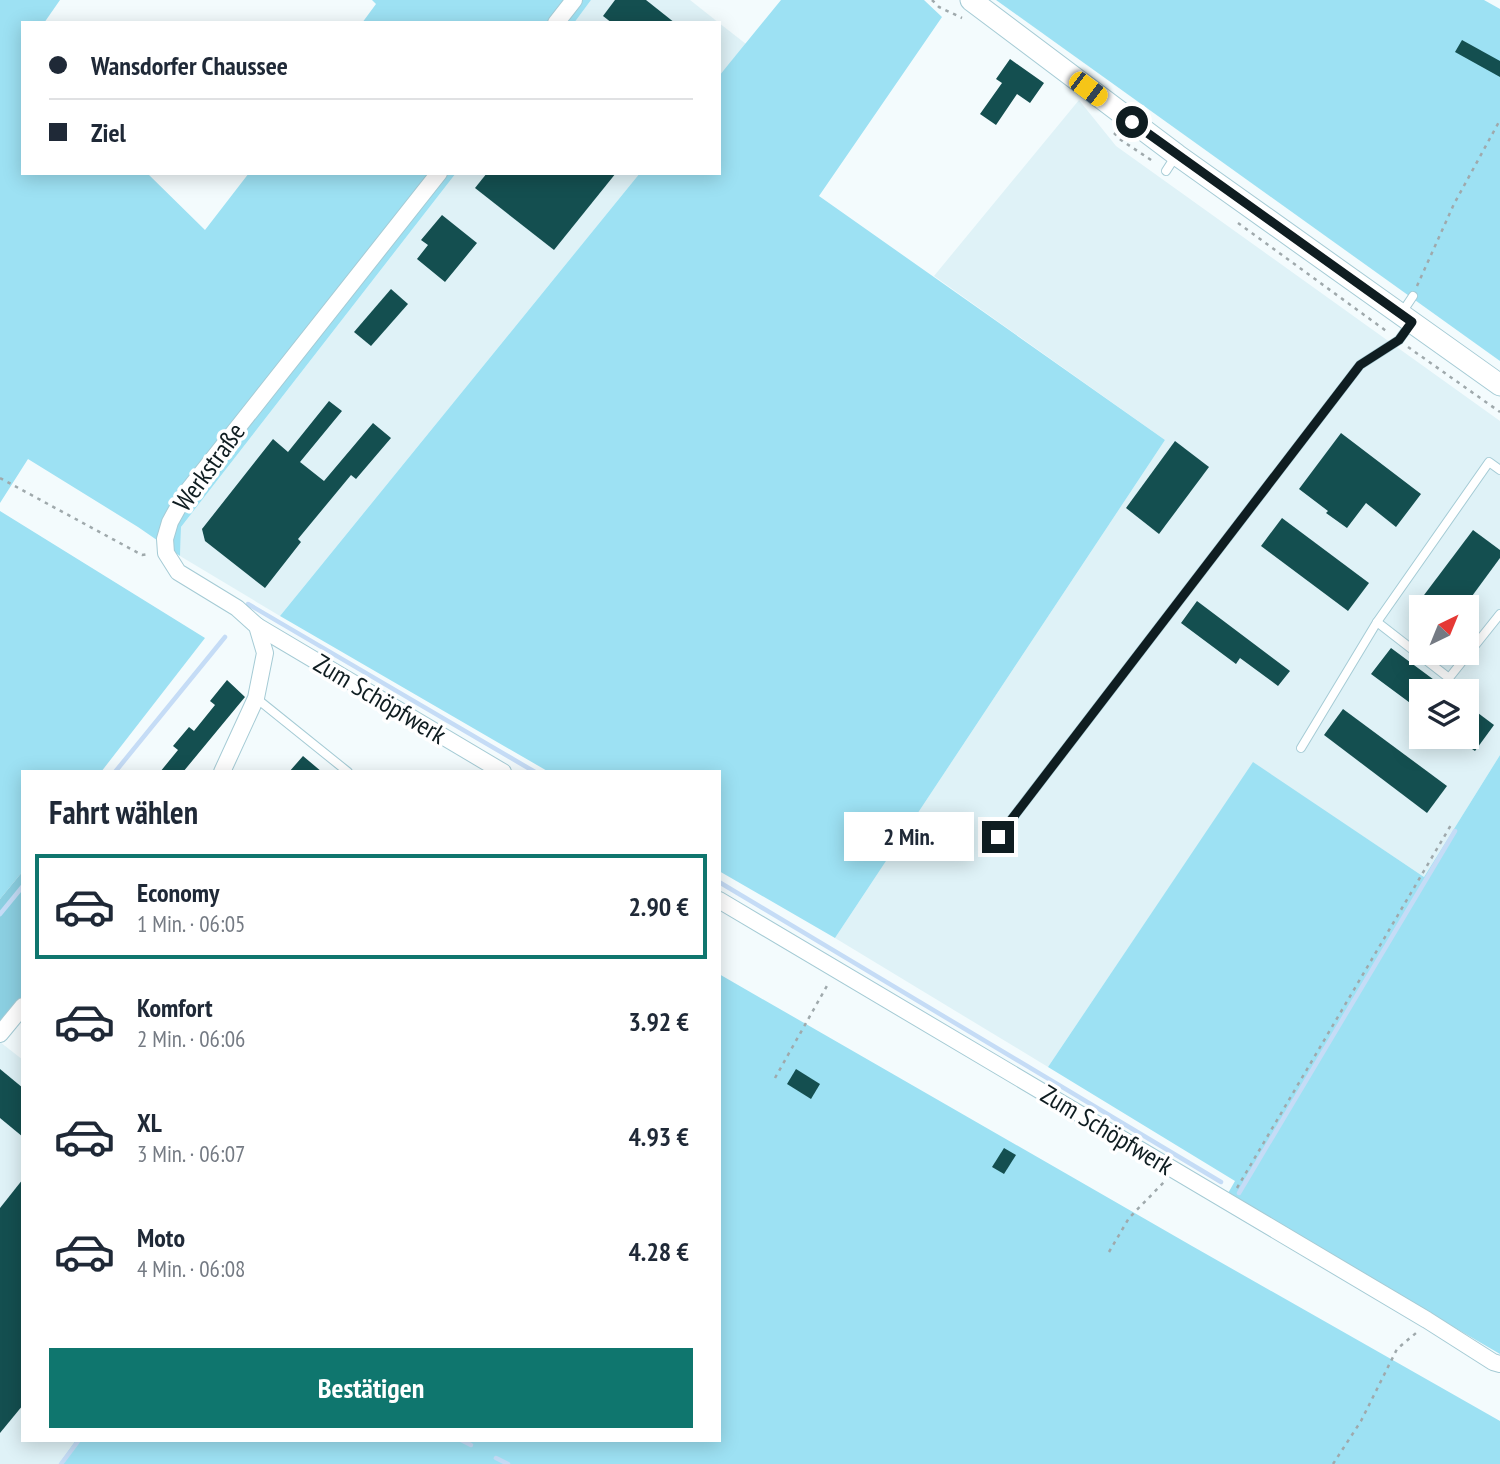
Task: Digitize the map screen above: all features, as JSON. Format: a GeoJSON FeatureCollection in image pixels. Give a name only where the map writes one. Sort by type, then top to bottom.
{"type":"FeatureCollection","features":[{"type":"Feature","properties":{"kind":"street"},"geometry":{"type":"LineString","coordinates":[[558,21],[574,0]]}},
{"type":"Feature","properties":{"kind":"street"},"geometry":{"type":"LineString","coordinates":[[971,0],[1172,163],[1406,318],[1500,385]]}},
{"type":"Feature","properties":{"kind":"street","name":"Werkstraße"},"geometry":{"type":"LineString","coordinates":[[166,552],[165,539],[170,522],[186,493],[437,175]]}},
{"type":"Feature","properties":{"kind":"street"},"geometry":{"type":"LineString","coordinates":[[166,552],[178,572],[237,608],[257,626],[265,653],[256,698],[223,770]]}},
{"type":"Feature","properties":{"kind":"street","name":"Zum Schöpfwerk"},"geometry":{"type":"LineString","coordinates":[[257,626],[500,770]]}},
{"type":"Feature","properties":{"kind":"street","name":"Zum Schöpfwerk"},"geometry":{"type":"LineString","coordinates":[[721,901],[1427,1320],[1498,1365]]}},
{"type":"Feature","properties":{"kind":"street"},"geometry":{"type":"LineString","coordinates":[[0,1034],[21,1008]]}},
{"type":"Feature","properties":{"kind":"lane"},"geometry":{"type":"LineString","coordinates":[[998,837],[1360,365],[1399,340],[1413,296]]}},
{"type":"Feature","properties":{"kind":"lane"},"geometry":{"type":"LineString","coordinates":[[1301,748],[1377,622],[1489,462],[1500,470]]}},
{"type":"Feature","properties":{"kind":"lane"},"geometry":{"type":"LineString","coordinates":[[1377,622],[1449,678],[1500,614]]}},
{"type":"Feature","properties":{"kind":"lane"},"geometry":{"type":"LineString","coordinates":[[256,698],[346,770]]}},
{"type":"Feature","properties":{"kind":"path"},"geometry":{"type":"LineString","coordinates":[[1413,296],[1454,204],[1500,120]]}},
{"type":"Feature","properties":{"kind":"path"},"geometry":{"type":"LineString","coordinates":[[0,478],[142,555],[166,552]]}},
{"type":"Feature","properties":{"kind":"path"},"geometry":{"type":"LineString","coordinates":[[1228,1203],[1451,825]]}},
{"type":"Feature","properties":{"kind":"path"},"geometry":{"type":"LineString","coordinates":[[775,1078],[836,969]]}},
{"type":"Feature","properties":{"kind":"path"},"geometry":{"type":"LineString","coordinates":[[1109,1252],[1129,1219],[1163,1184],[1171,1169]]}},
{"type":"Feature","properties":{"kind":"path"},"geometry":{"type":"LineString","coordinates":[[1333,1464],[1361,1421],[1397,1349],[1427,1320]]}},
{"type":"Feature","properties":{"kind":"shaded area"},"geometry":{"type":"Polygon","coordinates":[[[0,0],[60,0],[45,21],[21,21],[21,175],[149,175],[205,230],[247,175],[454,175],[181,527],[180,556],[28,459],[0,503],[0,0]]]}},
{"type":"Feature","properties":{"kind":"shaded area"},"geometry":{"type":"Polygon","coordinates":[[[372,0],[591,0],[575,21],[363,21],[376,4],[372,0]]]}},
{"type":"Feature","properties":{"kind":"shaded area"},"geometry":{"type":"Polygon","coordinates":[[[591,0],[690,0],[716,21],[575,21],[591,0]]]}},
{"type":"Feature","properties":{"kind":"shaded area"},"geometry":{"type":"Polygon","coordinates":[[[781,0],[924,0],[942,17],[819,196],[1165,440],[835,938],[721,872],[721,770],[546,770],[280,616],[638,175],[721,175],[721,74],[781,0]]]}},
{"type":"Feature","properties":{"kind":"shaded area"},"geometry":{"type":"Polygon","coordinates":[[[996,0],[1484,0],[1500,9],[1500,361],[996,0]]]}},
{"type":"Feature","properties":{"kind":"shaded area"},"geometry":{"type":"Polygon","coordinates":[[[721,25],[746,44],[721,74],[721,25]]]}},
{"type":"Feature","properties":{"kind":"shaded area"},"geometry":{"type":"Polygon","coordinates":[[[1079,100],[1116,146],[1500,421],[1500,755],[1424,877],[1253,763],[1048,1067],[835,938],[1165,440],[934,276],[1079,100]]]}},
{"type":"Feature","properties":{"kind":"shaded area"},"geometry":{"type":"Polygon","coordinates":[[[454,175],[638,175],[280,616],[180,556],[181,527],[454,175]]]}},
{"type":"Feature","properties":{"kind":"shaded area"},"geometry":{"type":"Polygon","coordinates":[[[0,511],[205,638],[103,770],[21,770],[21,873],[0,899],[0,511]]]}},
{"type":"Feature","properties":{"kind":"shaded area"},"geometry":{"type":"Polygon","coordinates":[[[1500,755],[1500,1354],[1227,1195],[1235,1181],[1048,1067],[1253,762],[1424,877],[1500,755]]]}},
{"type":"Feature","properties":{"kind":"shaded area"},"geometry":{"type":"Polygon","coordinates":[[[21,873],[21,1000],[0,1026],[0,899],[21,873]]]}},
{"type":"Feature","properties":{"kind":"shaded area"},"geometry":{"type":"Polygon","coordinates":[[[721,975],[1500,1421],[1500,1464],[59,1464],[75,1442],[721,1442],[721,975]]]}},
{"type":"Feature","properties":{"kind":"shaded area"},"geometry":{"type":"Polygon","coordinates":[[[0,1042],[21,1058],[21,1442],[75,1442],[59,1464],[0,1464],[0,1042]]]}},
{"type":"Feature","properties":{"kind":"building"},"geometry":{"type":"Polygon","coordinates":[[[615,0],[646,0],[672,21],[609,21],[603,16],[615,0]]]}},
{"type":"Feature","properties":{"kind":"building"},"geometry":{"type":"Polygon","coordinates":[[[1462,40],[1500,61],[1500,77],[1455,52],[1462,40]]]}},
{"type":"Feature","properties":{"kind":"building"},"geometry":{"type":"Polygon","coordinates":[[[1010,59],[1044,83],[1030,103],[1017,94],[996,125],[980,114],[1002,83],[996,79],[1010,59]]]}},
{"type":"Feature","properties":{"kind":"building"},"geometry":{"type":"Polygon","coordinates":[[[485,175],[614,175],[554,250],[475,188],[485,175]]]}},
{"type":"Feature","properties":{"kind":"building"},"geometry":{"type":"Polygon","coordinates":[[[442,215],[477,243],[445,282],[417,259],[428,245],[421,240],[442,215]]]}},
{"type":"Feature","properties":{"kind":"building"},"geometry":{"type":"Polygon","coordinates":[[[391,289],[408,304],[371,346],[354,332],[391,289]]]}},
{"type":"Feature","properties":{"kind":"building"},"geometry":{"type":"Polygon","coordinates":[[[329,401],[342,411],[300,462],[324,481],[373,423],[391,438],[356,479],[351,475],[298,539],[301,542],[265,588],[205,541],[202,529],[273,439],[288,452],[329,401]]]}},
{"type":"Feature","properties":{"kind":"building"},"geometry":{"type":"Polygon","coordinates":[[[1341,433],[1421,494],[1396,527],[1366,503],[1347,528],[1299,489],[1341,433]]]}},
{"type":"Feature","properties":{"kind":"building"},"geometry":{"type":"Polygon","coordinates":[[[1175,441],[1209,467],[1159,534],[1126,508],[1175,441]]]}},
{"type":"Feature","properties":{"kind":"building"},"geometry":{"type":"Polygon","coordinates":[[[1282,518],[1369,583],[1348,611],[1261,546],[1282,518]]]}},
{"type":"Feature","properties":{"kind":"building"},"geometry":{"type":"Polygon","coordinates":[[[1473,530],[1500,550],[1500,558],[1473,595],[1424,595],[1473,530]]]}},
{"type":"Feature","properties":{"kind":"building"},"geometry":{"type":"Polygon","coordinates":[[[1197,601],[1290,671],[1278,686],[1240,658],[1236,664],[1181,623],[1197,601]]]}},
{"type":"Feature","properties":{"kind":"building"},"geometry":{"type":"Polygon","coordinates":[[[1391,648],[1409,661],[1409,665],[1414,665],[1433,679],[1409,679],[1409,702],[1371,674],[1391,648]]]}},
{"type":"Feature","properties":{"kind":"building"},"geometry":{"type":"Polygon","coordinates":[[[227,680],[245,697],[185,770],[162,770],[178,750],[173,746],[189,727],[194,731],[215,705],[210,701],[227,680]]]}},
{"type":"Feature","properties":{"kind":"building"},"geometry":{"type":"Polygon","coordinates":[[[1343,709],[1447,786],[1427,813],[1324,735],[1343,709]]]}},
{"type":"Feature","properties":{"kind":"building"},"geometry":{"type":"Polygon","coordinates":[[[1479,714],[1494,725],[1479,746],[1479,714]]]}},
{"type":"Feature","properties":{"kind":"building"},"geometry":{"type":"Polygon","coordinates":[[[303,756],[320,770],[291,770],[303,756]]]}},
{"type":"Feature","properties":{"kind":"building"},"geometry":{"type":"Polygon","coordinates":[[[0,1069],[21,1086],[21,1135],[0,1118],[0,1069]]]}},
{"type":"Feature","properties":{"kind":"building"},"geometry":{"type":"Polygon","coordinates":[[[796,1069],[820,1084],[811,1099],[787,1084],[796,1069]]]}},
{"type":"Feature","properties":{"kind":"building"},"geometry":{"type":"Polygon","coordinates":[[[1004,1148],[1016,1155],[1004,1174],[992,1167],[1004,1148]]]}},
{"type":"Feature","properties":{"kind":"building"},"geometry":{"type":"Polygon","coordinates":[[[21,1182],[21,1407],[0,1433],[0,1208],[21,1182]]]}},
{"type":"Feature","properties":{"kind":"waterway"},"geometry":{"type":"LineString","coordinates":[[248,604],[532,770]]}},
{"type":"Feature","properties":{"kind":"waterway"},"geometry":{"type":"LineString","coordinates":[[117,770],[225,637]]}},
{"type":"Feature","properties":{"kind":"waterway"},"geometry":{"type":"LineString","coordinates":[[1239,1193],[1455,831]]}},
{"type":"Feature","properties":{"kind":"waterway"},"geometry":{"type":"LineString","coordinates":[[721,883],[1221,1182]]}},
{"type":"Feature","properties":{"kind":"waterway"},"geometry":{"type":"LineString","coordinates":[[0,914],[21,888]]}},
{"type":"Feature","properties":{"kind":"waterway"},"geometry":{"type":"LineString","coordinates":[[61,1464],[78,1442]]}},
{"type":"Feature","properties":{"kind":"waterway"},"geometry":{"type":"LineString","coordinates":[[465,1442],[471,1445]]}},
{"type":"Feature","properties":{"kind":"waterway"},"geometry":{"type":"LineString","coordinates":[[496,1458],[508,1464]]}},
{"type":"Feature","properties":{"kind":"route"},"geometry":{"type":"LineString","coordinates":[[998,837],[1360,365],[1399,340],[1412,322],[1132,122]]}}]}
